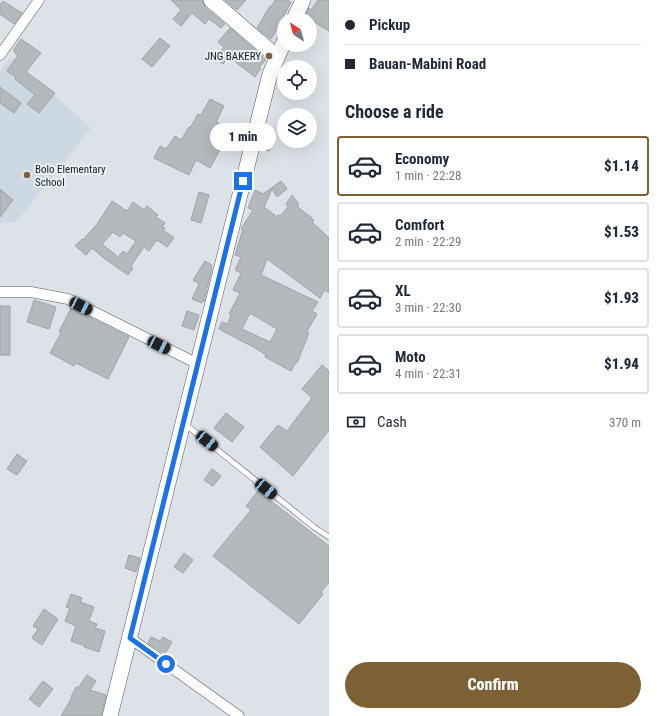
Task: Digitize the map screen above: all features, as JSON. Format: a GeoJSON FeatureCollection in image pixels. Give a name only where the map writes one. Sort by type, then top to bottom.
{"type":"FeatureCollection","features":[{"type":"Feature","properties":{"kind":"main road"},"geometry":{"type":"LineString","coordinates":[[211,0],[277,57]]}},
{"type":"Feature","properties":{"kind":"main road"},"geometry":{"type":"LineString","coordinates":[[297,12],[303,0]]}},
{"type":"Feature","properties":{"kind":"main road"},"geometry":{"type":"LineString","coordinates":[[110,716],[270,74],[279,52]]}},
{"type":"Feature","properties":{"kind":"street"},"geometry":{"type":"LineString","coordinates":[[0,55],[39,0]]}},
{"type":"Feature","properties":{"kind":"street"},"geometry":{"type":"LineString","coordinates":[[0,292],[31,292],[68,299],[198,364]]}},
{"type":"Feature","properties":{"kind":"street"},"geometry":{"type":"LineString","coordinates":[[130,638],[239,716]]}},
{"type":"Feature","properties":{"kind":"lane"},"geometry":{"type":"LineString","coordinates":[[183,422],[314,527],[329,537]]}},
{"type":"Feature","properties":{"kind":"shaded area","name":"Bolo Elementary School"},"geometry":{"type":"Polygon","coordinates":[[[11,57],[91,128],[16,222],[0,223],[0,71],[11,57]]]}},
{"type":"Feature","properties":{"kind":"building"},"geometry":{"type":"Polygon","coordinates":[[[171,0],[202,0],[205,7],[225,24],[221,28],[209,19],[205,24],[192,13],[181,26],[173,19],[181,10],[171,0]]]}},
{"type":"Feature","properties":{"kind":"building"},"geometry":{"type":"Polygon","coordinates":[[[225,0],[246,0],[237,10],[225,0]]]}},
{"type":"Feature","properties":{"kind":"building"},"geometry":{"type":"Polygon","coordinates":[[[275,0],[287,0],[291,2],[286,12],[277,12],[277,29],[271,39],[257,28],[270,6],[271,7],[275,0]]]}},
{"type":"Feature","properties":{"kind":"building"},"geometry":{"type":"Polygon","coordinates":[[[318,0],[329,0],[329,31],[317,24],[317,12],[307,12],[309,8],[311,10],[318,0]]]}},
{"type":"Feature","properties":{"kind":"building"},"geometry":{"type":"Polygon","coordinates":[[[3,1],[22,13],[14,24],[0,14],[0,5],[3,1]]]}},
{"type":"Feature","properties":{"kind":"building"},"geometry":{"type":"Polygon","coordinates":[[[230,28],[266,60],[259,67],[261,68],[255,77],[229,57],[223,64],[215,57],[224,47],[218,42],[230,28]]]}},
{"type":"Feature","properties":{"kind":"building"},"geometry":{"type":"Polygon","coordinates":[[[160,38],[170,46],[152,67],[142,59],[160,38]]]}},
{"type":"Feature","properties":{"kind":"building"},"geometry":{"type":"Polygon","coordinates":[[[21,39],[41,53],[26,72],[55,93],[39,113],[27,104],[35,95],[15,79],[16,77],[7,71],[18,55],[14,52],[14,49],[21,39]]]}},
{"type":"Feature","properties":{"kind":"building"},"geometry":{"type":"Polygon","coordinates":[[[0,87],[21,103],[14,113],[0,103],[0,87]]]}},
{"type":"Feature","properties":{"kind":"building"},"geometry":{"type":"Polygon","coordinates":[[[210,99],[224,106],[216,122],[225,126],[220,136],[228,139],[224,147],[222,146],[210,168],[196,160],[189,175],[154,158],[160,146],[166,149],[175,136],[181,140],[198,114],[201,115],[210,99]]]}},
{"type":"Feature","properties":{"kind":"building"},"geometry":{"type":"Polygon","coordinates":[[[267,129],[275,132],[269,151],[261,149],[267,129]]]}},
{"type":"Feature","properties":{"kind":"building"},"geometry":{"type":"Polygon","coordinates":[[[281,181],[287,189],[277,197],[272,189],[264,207],[277,217],[278,215],[280,216],[288,207],[286,204],[292,195],[299,204],[297,206],[314,220],[312,222],[329,238],[329,293],[325,290],[320,298],[267,259],[261,275],[318,302],[312,311],[317,314],[306,333],[309,333],[297,363],[296,362],[291,371],[265,357],[266,355],[255,348],[219,329],[222,322],[228,324],[231,315],[229,314],[240,293],[233,290],[241,273],[235,270],[241,257],[235,255],[243,229],[241,229],[253,210],[248,208],[255,190],[263,194],[281,181]],[[250,313],[242,329],[270,342],[277,329],[250,313]]]}},
{"type":"Feature","properties":{"kind":"building"},"geometry":{"type":"Polygon","coordinates":[[[0,189],[13,200],[0,217],[0,189]]]}},
{"type":"Feature","properties":{"kind":"building"},"geometry":{"type":"Polygon","coordinates":[[[199,192],[209,195],[201,223],[191,220],[199,192]]]}},
{"type":"Feature","properties":{"kind":"building"},"geometry":{"type":"Polygon","coordinates":[[[112,201],[127,211],[133,202],[144,210],[147,206],[158,215],[156,217],[165,223],[162,227],[165,228],[163,230],[174,238],[167,247],[157,240],[149,251],[144,247],[131,266],[133,268],[128,275],[92,248],[86,255],[75,246],[82,239],[83,240],[97,224],[112,201]],[[113,232],[102,244],[118,257],[123,251],[127,254],[136,241],[123,233],[120,237],[113,232]]]}},
{"type":"Feature","properties":{"kind":"building"},"geometry":{"type":"Polygon","coordinates":[[[205,261],[212,265],[212,268],[204,301],[202,301],[202,303],[192,299],[199,284],[193,280],[205,261]]]}},
{"type":"Feature","properties":{"kind":"building"},"geometry":{"type":"Polygon","coordinates":[[[34,300],[56,307],[49,329],[27,322],[34,300]]]}},
{"type":"Feature","properties":{"kind":"building"},"geometry":{"type":"Polygon","coordinates":[[[0,306],[10,306],[10,355],[0,355],[0,306]]]}},
{"type":"Feature","properties":{"kind":"building"},"geometry":{"type":"Polygon","coordinates":[[[71,308],[129,337],[108,379],[76,363],[74,366],[50,353],[61,333],[59,332],[71,308]]]}},
{"type":"Feature","properties":{"kind":"building"},"geometry":{"type":"Polygon","coordinates":[[[187,311],[199,315],[194,330],[182,326],[187,311]]]}},
{"type":"Feature","properties":{"kind":"building"},"geometry":{"type":"Polygon","coordinates":[[[322,365],[329,371],[329,430],[293,476],[260,447],[278,425],[287,431],[312,398],[302,389],[322,365]]]}},
{"type":"Feature","properties":{"kind":"building"},"geometry":{"type":"Polygon","coordinates":[[[226,413],[244,427],[232,442],[214,428],[226,413]]]}},
{"type":"Feature","properties":{"kind":"building"},"geometry":{"type":"Polygon","coordinates":[[[17,454],[27,461],[17,475],[7,469],[17,454]]]}},
{"type":"Feature","properties":{"kind":"building"},"geometry":{"type":"Polygon","coordinates":[[[212,469],[221,476],[213,486],[204,480],[212,469]]]}},
{"type":"Feature","properties":{"kind":"building"},"geometry":{"type":"Polygon","coordinates":[[[258,491],[329,546],[329,582],[321,592],[323,594],[299,624],[213,556],[251,510],[246,506],[258,491]]]}},
{"type":"Feature","properties":{"kind":"building"},"geometry":{"type":"Polygon","coordinates":[[[184,553],[193,560],[183,573],[174,567],[184,553]]]}},
{"type":"Feature","properties":{"kind":"building"},"geometry":{"type":"Polygon","coordinates":[[[129,555],[140,558],[136,572],[125,568],[129,555]]]}},
{"type":"Feature","properties":{"kind":"building"},"geometry":{"type":"Polygon","coordinates":[[[71,594],[82,598],[80,602],[94,607],[89,621],[97,624],[95,628],[105,631],[99,652],[71,641],[76,626],[65,621],[70,608],[66,607],[71,594]]]}},
{"type":"Feature","properties":{"kind":"building"},"geometry":{"type":"Polygon","coordinates":[[[44,609],[58,619],[42,645],[32,638],[38,629],[33,626],[44,609]]]}},
{"type":"Feature","properties":{"kind":"building"},"geometry":{"type":"Polygon","coordinates":[[[151,637],[160,641],[163,637],[172,642],[165,654],[148,643],[151,637]]]}},
{"type":"Feature","properties":{"kind":"building"},"geometry":{"type":"Polygon","coordinates":[[[87,675],[96,681],[90,690],[106,695],[101,716],[61,716],[76,687],[78,688],[87,675]]]}},
{"type":"Feature","properties":{"kind":"building"},"geometry":{"type":"Polygon","coordinates":[[[43,681],[53,689],[39,707],[29,699],[43,681]]]}},
{"type":"Feature","properties":{"kind":"place","name":"JNG BAKERY"},"geometry":{"type":"Point","coordinates":[269,56]}},
{"type":"Feature","properties":{"kind":"place","name":"Bolo Elementary School"},"geometry":{"type":"Point","coordinates":[27,175]}},
{"type":"Feature","properties":{"kind":"route"},"geometry":{"type":"LineString","coordinates":[[166,664],[130,638],[243,181]]}}]}
